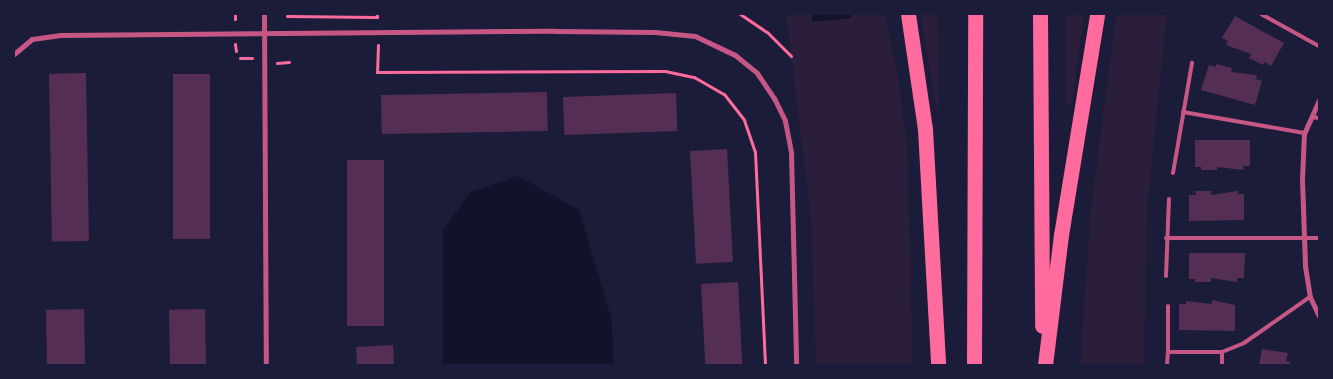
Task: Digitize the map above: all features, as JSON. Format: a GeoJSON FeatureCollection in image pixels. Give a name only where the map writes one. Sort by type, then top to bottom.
{"type":"FeatureCollection","features":[{"type":"Feature","properties":{"kind":"highway"},"geometry":{"type":"LineString","coordinates":[[908,14],[925,130],[938,365]]}},
{"type":"Feature","properties":{"kind":"highway"},"geometry":{"type":"LineString","coordinates":[[974,365],[975,14]]}},
{"type":"Feature","properties":{"kind":"highway"},"geometry":{"type":"LineString","coordinates":[[1040,14],[1044,365]]}},
{"type":"Feature","properties":{"kind":"highway"},"geometry":{"type":"LineString","coordinates":[[1044,365],[1063,226],[1097,14]]}},
{"type":"Feature","properties":{"kind":"street"},"geometry":{"type":"LineString","coordinates":[[264,14],[266,365]]}},
{"type":"Feature","properties":{"kind":"street"},"geometry":{"type":"LineString","coordinates":[[14,54],[32,39],[61,35],[263,35],[556,30],[655,32],[695,36],[735,55],[756,73],[774,98],[785,121],[791,153],[796,365]]}},
{"type":"Feature","properties":{"kind":"street"},"geometry":{"type":"LineString","coordinates":[[1319,100],[1304,133],[1303,238],[1310,297],[1319,316]]}},
{"type":"Feature","properties":{"kind":"lane"},"geometry":{"type":"LineString","coordinates":[[1261,14],[1319,46]]}},
{"type":"Feature","properties":{"kind":"lane"},"geometry":{"type":"LineString","coordinates":[[1173,173],[1192,62]]}},
{"type":"Feature","properties":{"kind":"lane"},"geometry":{"type":"LineString","coordinates":[[1183,112],[1304,133]]}},
{"type":"Feature","properties":{"kind":"lane"},"geometry":{"type":"LineString","coordinates":[[1312,117],[1319,118]]}},
{"type":"Feature","properties":{"kind":"lane"},"geometry":{"type":"LineString","coordinates":[[1166,276],[1166,238],[1170,199]]}},
{"type":"Feature","properties":{"kind":"lane"},"geometry":{"type":"LineString","coordinates":[[1166,238],[1319,238]]}},
{"type":"Feature","properties":{"kind":"lane"},"geometry":{"type":"LineString","coordinates":[[1168,352],[1222,352],[1244,343],[1310,297]]}},
{"type":"Feature","properties":{"kind":"lane"},"geometry":{"type":"LineString","coordinates":[[1167,365],[1168,306]]}},
{"type":"Feature","properties":{"kind":"lane"},"geometry":{"type":"LineString","coordinates":[[1222,352],[1222,365]]}},
{"type":"Feature","properties":{"kind":"path"},"geometry":{"type":"LineString","coordinates":[[235,14],[235,19]]}},
{"type":"Feature","properties":{"kind":"path"},"geometry":{"type":"LineString","coordinates":[[287,16],[377,17],[377,14]]}},
{"type":"Feature","properties":{"kind":"path"},"geometry":{"type":"LineString","coordinates":[[740,14],[767,32],[790,56]]}},
{"type":"Feature","properties":{"kind":"path"},"geometry":{"type":"LineString","coordinates":[[378,45],[378,72],[666,70],[694,76],[724,94],[744,120],[755,152],[765,365]]}},
{"type":"Feature","properties":{"kind":"path"},"geometry":{"type":"LineString","coordinates":[[240,58],[252,58]]}},
{"type":"Feature","properties":{"kind":"path"},"geometry":{"type":"LineString","coordinates":[[277,63],[289,62]]}},
{"type":"Feature","properties":{"kind":"shaded area"},"geometry":{"type":"Polygon","coordinates":[[[786,14],[885,14],[899,84],[907,147],[913,365],[816,365],[811,218],[786,14]]]}},
{"type":"Feature","properties":{"kind":"shaded area"},"geometry":{"type":"Polygon","coordinates":[[[811,14],[850,14],[851,18],[813,22],[811,14]]]}},
{"type":"Feature","properties":{"kind":"shaded area"},"geometry":{"type":"Polygon","coordinates":[[[920,14],[938,14],[939,121],[921,20],[920,14]]]}},
{"type":"Feature","properties":{"kind":"shaded area"},"geometry":{"type":"Polygon","coordinates":[[[1066,14],[1084,14],[1072,104],[1065,104],[1066,14]]]}},
{"type":"Feature","properties":{"kind":"shaded area"},"geometry":{"type":"Polygon","coordinates":[[[1116,14],[1167,14],[1147,208],[1144,365],[1080,365],[1090,218],[1116,14]]]}},
{"type":"Feature","properties":{"kind":"shaded area"},"geometry":{"type":"Polygon","coordinates":[[[518,176],[579,210],[612,321],[613,365],[443,365],[443,231],[470,192],[518,176]]]}},
{"type":"Feature","properties":{"kind":"building"},"geometry":{"type":"Polygon","coordinates":[[[1235,16],[1284,43],[1271,66],[1265,62],[1263,65],[1249,58],[1251,54],[1226,45],[1228,41],[1222,38],[1235,16]]]}},
{"type":"Feature","properties":{"kind":"building"},"geometry":{"type":"Polygon","coordinates":[[[1216,64],[1232,68],[1231,72],[1257,75],[1256,79],[1262,81],[1255,105],[1201,90],[1209,65],[1216,67],[1216,64]]]}},
{"type":"Feature","properties":{"kind":"building"},"geometry":{"type":"Polygon","coordinates":[[[86,73],[89,241],[52,242],[49,74],[86,73]]]}},
{"type":"Feature","properties":{"kind":"building"},"geometry":{"type":"Polygon","coordinates":[[[173,74],[210,74],[210,239],[173,239],[173,74]]]}},
{"type":"Feature","properties":{"kind":"building"},"geometry":{"type":"Polygon","coordinates":[[[547,92],[548,131],[382,134],[381,95],[547,92]]]}},
{"type":"Feature","properties":{"kind":"building"},"geometry":{"type":"Polygon","coordinates":[[[676,93],[677,131],[564,135],[563,97],[676,93]]]}},
{"type":"Feature","properties":{"kind":"building"},"geometry":{"type":"Polygon","coordinates":[[[1195,140],[1250,140],[1250,166],[1243,166],[1244,170],[1217,167],[1217,170],[1201,170],[1201,167],[1195,167],[1195,140]]]}},
{"type":"Feature","properties":{"kind":"building"},"geometry":{"type":"Polygon","coordinates":[[[727,149],[733,262],[696,264],[690,151],[727,149]]]}},
{"type":"Feature","properties":{"kind":"building"},"geometry":{"type":"Polygon","coordinates":[[[347,160],[384,160],[384,326],[347,326],[347,160]]]}},
{"type":"Feature","properties":{"kind":"building"},"geometry":{"type":"Polygon","coordinates":[[[1195,191],[1211,191],[1211,195],[1238,191],[1238,194],[1244,194],[1244,220],[1189,221],[1189,195],[1196,195],[1195,191]]]}},
{"type":"Feature","properties":{"kind":"building"},"geometry":{"type":"Polygon","coordinates":[[[1189,253],[1245,253],[1244,278],[1237,278],[1237,282],[1211,278],[1211,282],[1195,282],[1195,279],[1189,279],[1189,253]]]}},
{"type":"Feature","properties":{"kind":"building"},"geometry":{"type":"Polygon","coordinates":[[[738,282],[742,365],[705,365],[701,284],[738,282]]]}},
{"type":"Feature","properties":{"kind":"building"},"geometry":{"type":"Polygon","coordinates":[[[1212,300],[1235,305],[1235,331],[1179,330],[1179,304],[1186,304],[1186,301],[1212,304],[1212,300]]]}},
{"type":"Feature","properties":{"kind":"building"},"geometry":{"type":"Polygon","coordinates":[[[84,309],[85,365],[47,365],[46,310],[84,309]]]}},
{"type":"Feature","properties":{"kind":"building"},"geometry":{"type":"Polygon","coordinates":[[[205,309],[206,365],[170,365],[169,310],[205,309]]]}},
{"type":"Feature","properties":{"kind":"building"},"geometry":{"type":"Polygon","coordinates":[[[393,345],[394,365],[357,365],[356,347],[393,345]]]}},
{"type":"Feature","properties":{"kind":"building"},"geometry":{"type":"Polygon","coordinates":[[[1262,349],[1288,353],[1286,361],[1290,362],[1290,365],[1259,365],[1262,349]]]}}]}
